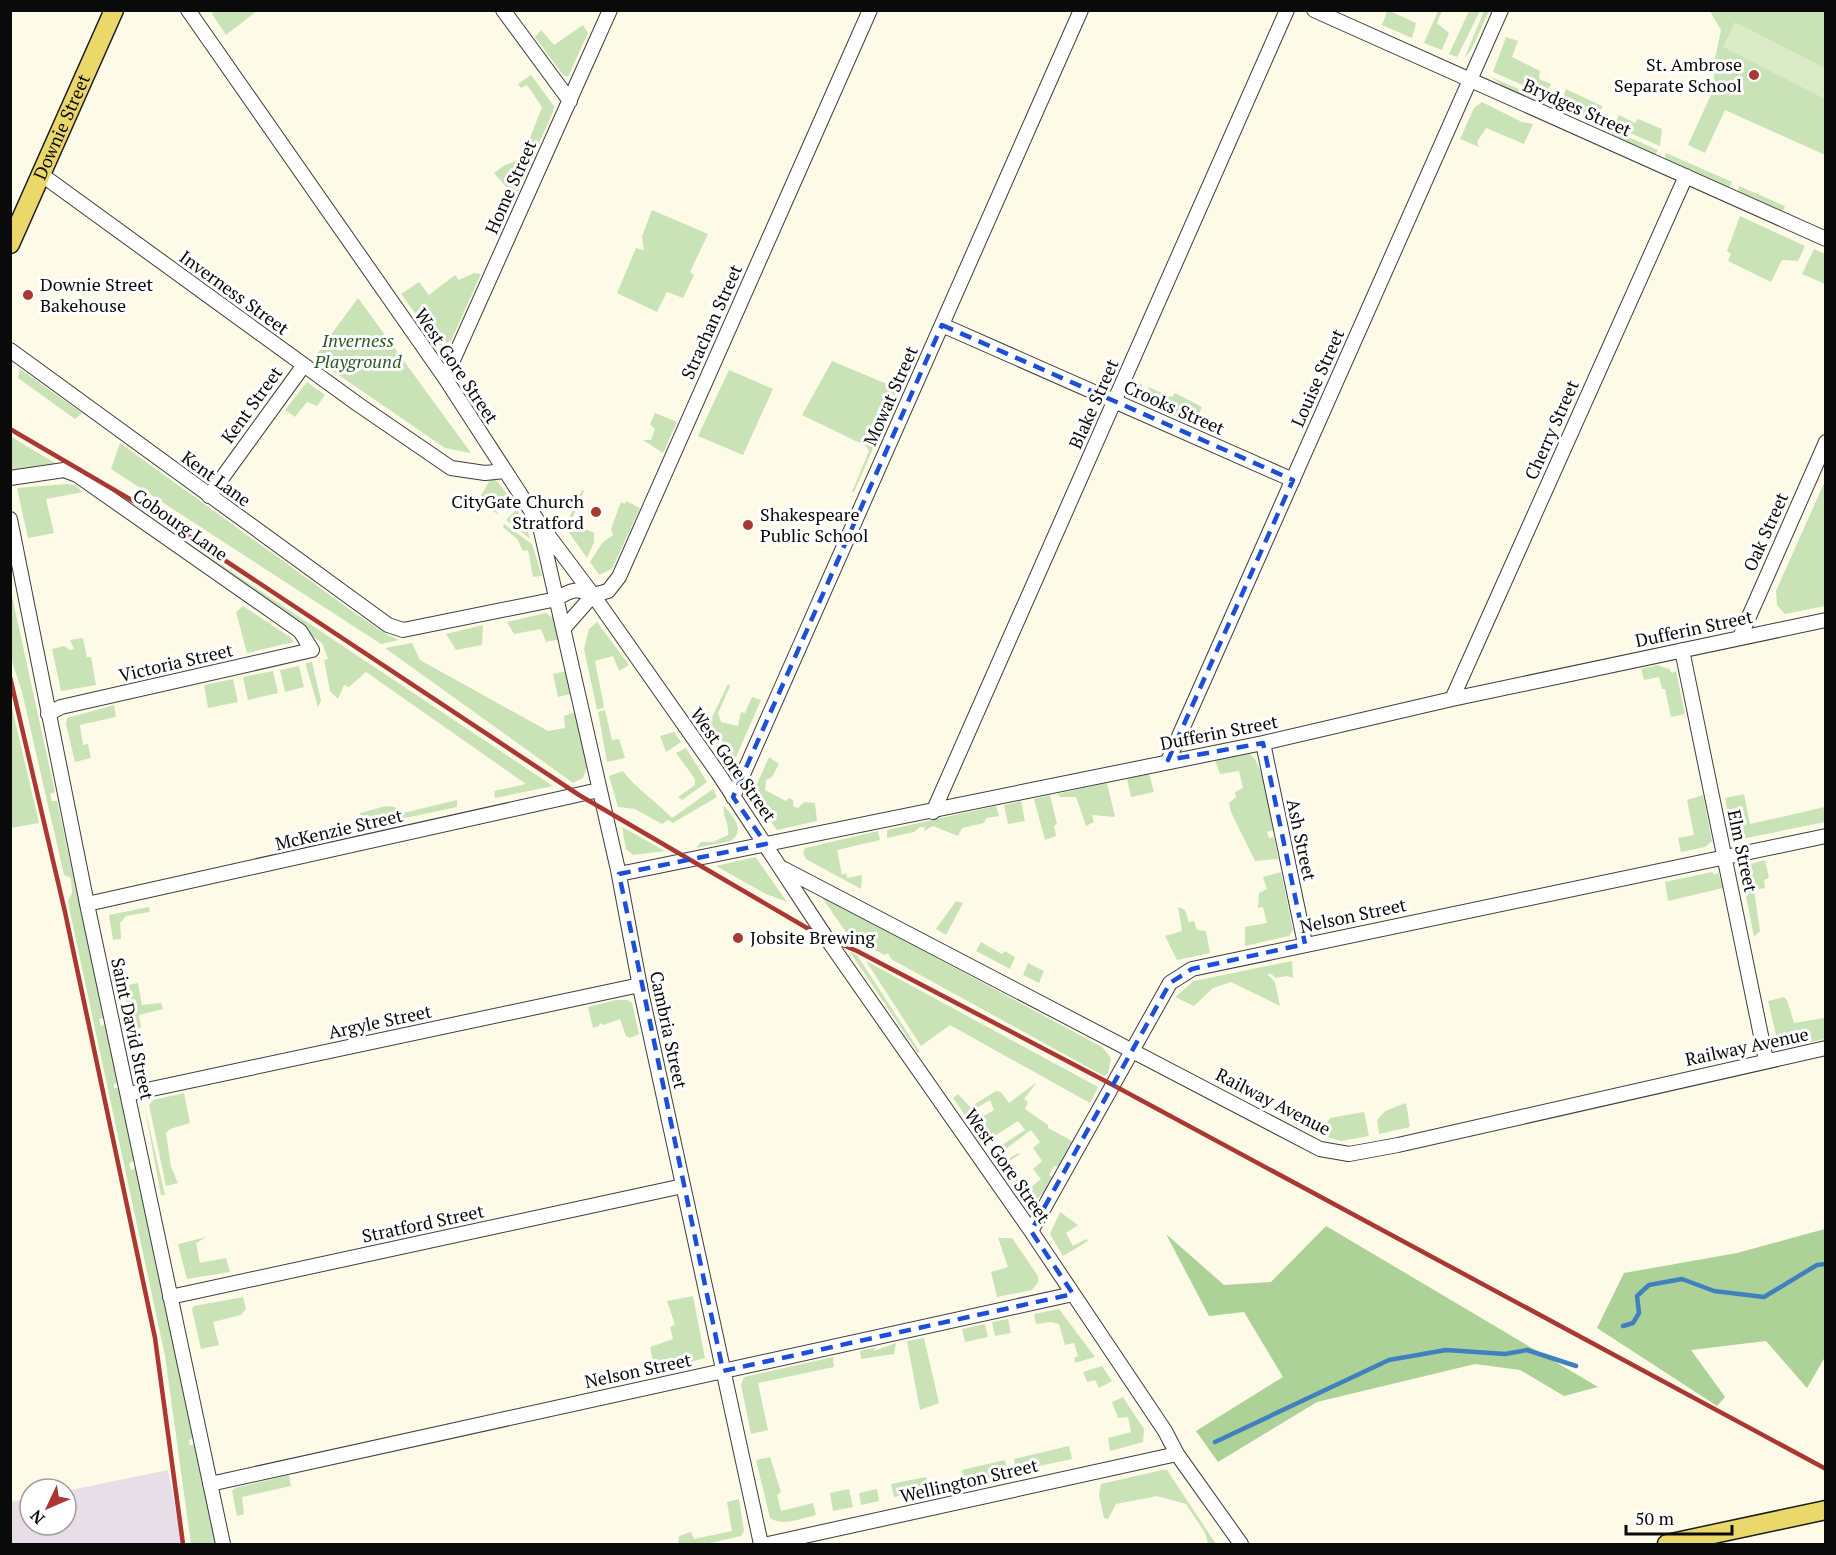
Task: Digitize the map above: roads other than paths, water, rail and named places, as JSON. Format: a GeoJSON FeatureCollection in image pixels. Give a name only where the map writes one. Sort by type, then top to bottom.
{"type":"FeatureCollection","features":[{"type":"Feature","properties":{"kind":"main road","name":"Downie Street"},"geometry":{"type":"LineString","coordinates":[[10,244],[114,10]]}},
{"type":"Feature","properties":{"kind":"main road"},"geometry":{"type":"LineString","coordinates":[[1667,1545],[1822,1513]]}},
{"type":"Feature","properties":{"kind":"street","name":"West Gore Street"},"geometry":{"type":"LineString","coordinates":[[188,10],[445,378],[539,523],[593,595],[766,844],[827,939],[1030,1231],[1165,1431],[1177,1454],[1241,1545]]}},
{"type":"Feature","properties":{"kind":"street"},"geometry":{"type":"LineString","coordinates":[[503,10],[570,101]]}},
{"type":"Feature","properties":{"kind":"street","name":"Home Street"},"geometry":{"type":"LineString","coordinates":[[445,378],[610,10]]}},
{"type":"Feature","properties":{"kind":"street","name":"Strachan Street"},"geometry":{"type":"LineString","coordinates":[[564,628],[593,595],[608,591],[619,577],[870,10]]}},
{"type":"Feature","properties":{"kind":"street","name":"Mowat Street"},"geometry":{"type":"LineString","coordinates":[[733,797],[1081,10]]}},
{"type":"Feature","properties":{"kind":"street","name":"Blake Street"},"geometry":{"type":"LineString","coordinates":[[933,812],[1287,10]]}},
{"type":"Feature","properties":{"kind":"street","name":"Brydges Street"},"geometry":{"type":"LineString","coordinates":[[1314,10],[1826,239]]}},
{"type":"Feature","properties":{"kind":"street","name":"Louise Street"},"geometry":{"type":"LineString","coordinates":[[1168,761],[1500,10]]}},
{"type":"Feature","properties":{"kind":"street","name":"Inverness Street"},"geometry":{"type":"LineString","coordinates":[[42,175],[304,365],[451,468],[485,473],[505,471]]}},
{"type":"Feature","properties":{"kind":"street","name":"Cherry Street"},"geometry":{"type":"LineString","coordinates":[[1452,699],[1686,176]]}},
{"type":"Feature","properties":{"kind":"street","name":"Crooks Street"},"geometry":{"type":"LineString","coordinates":[[942,324],[1293,480]]}},
{"type":"Feature","properties":{"kind":"street","name":"Kent Lane"},"geometry":{"type":"LineString","coordinates":[[10,351],[388,625],[403,630],[557,599]]}},
{"type":"Feature","properties":{"kind":"street","name":"Kent Street"},"geometry":{"type":"LineString","coordinates":[[209,496],[304,365]]}},
{"type":"Feature","properties":{"kind":"street","name":"Oak Street"},"geometry":{"type":"LineString","coordinates":[[1740,637],[1826,442]]}},
{"type":"Feature","properties":{"kind":"street","name":"Cobourg Lane"},"geometry":{"type":"LineString","coordinates":[[10,478],[64,470],[77,475],[300,631],[312,650]]}},
{"type":"Feature","properties":{"kind":"street","name":"Saint David Street"},"geometry":{"type":"LineString","coordinates":[[10,519],[87,904],[223,1545]]}},
{"type":"Feature","properties":{"kind":"street","name":"Cambria Street"},"geometry":{"type":"LineString","coordinates":[[539,523],[619,874],[640,985],[761,1545]]}},
{"type":"Feature","properties":{"kind":"street"},"geometry":{"type":"LineString","coordinates":[[557,599],[572,590],[581,589],[593,595]]}},
{"type":"Feature","properties":{"kind":"street","name":"Dufferin Street"},"geometry":{"type":"LineString","coordinates":[[619,874],[933,812],[1168,761],[1263,743],[1452,699],[1826,620]]}},
{"type":"Feature","properties":{"kind":"street","name":"Victoria Street"},"geometry":{"type":"LineString","coordinates":[[48,714],[62,707],[312,650]]}},
{"type":"Feature","properties":{"kind":"street","name":"Elm Street"},"geometry":{"type":"LineString","coordinates":[[1682,650],[1766,1060]]}},
{"type":"Feature","properties":{"kind":"street","name":"Ash Street"},"geometry":{"type":"LineString","coordinates":[[1263,743],[1305,944]]}},
{"type":"Feature","properties":{"kind":"street","name":"McKenzie Street"},"geometry":{"type":"LineString","coordinates":[[87,904],[599,790]]}},
{"type":"Feature","properties":{"kind":"street","name":"Nelson Street"},"geometry":{"type":"LineString","coordinates":[[1030,1231],[1170,982],[1191,969],[1826,836]]}},
{"type":"Feature","properties":{"kind":"street","name":"Railway Avenue"},"geometry":{"type":"LineString","coordinates":[[782,868],[1320,1149],[1349,1154],[1442,1136],[1826,1048]]}},
{"type":"Feature","properties":{"kind":"street","name":"Argyle Street"},"geometry":{"type":"LineString","coordinates":[[128,1094],[640,985]]}},
{"type":"Feature","properties":{"kind":"street","name":"Stratford Street"},"geometry":{"type":"LineString","coordinates":[[170,1297],[683,1186]]}},
{"type":"Feature","properties":{"kind":"street","name":"Nelson Street"},"geometry":{"type":"LineString","coordinates":[[210,1484],[1073,1294]]}},
{"type":"Feature","properties":{"kind":"street","name":"Wellington Street"},"geometry":{"type":"LineString","coordinates":[[768,1545],[1177,1454]]}},
{"type":"Feature","properties":{"kind":"waterway"},"geometry":{"type":"LineString","coordinates":[[1623,1326],[1633,1323],[1639,1313],[1637,1296],[1649,1285],[1682,1279],[1714,1291],[1764,1297],[1817,1265],[1826,1264]]}},
{"type":"Feature","properties":{"kind":"waterway"},"geometry":{"type":"LineString","coordinates":[[1215,1442],[1389,1360],[1446,1350],[1505,1354],[1527,1350],[1576,1366]]}},
{"type":"Feature","properties":{"kind":"railway"},"geometry":{"type":"LineString","coordinates":[[10,429],[152,512],[579,795],[819,935],[857,951],[1111,1084],[1826,1469]]}},
{"type":"Feature","properties":{"kind":"railway"},"geometry":{"type":"LineString","coordinates":[[10,677],[65,912],[155,1338],[183,1544]]}},
{"type":"Feature","properties":{"kind":"place","name":"St. Ambrose Separate School"},"geometry":{"type":"Point","coordinates":[1754,75]}},
{"type":"Feature","properties":{"kind":"place","name":"Downie Street Bakehouse"},"geometry":{"type":"Point","coordinates":[28,295]}},
{"type":"Feature","properties":{"kind":"place","name":"CityGate Church Stratford"},"geometry":{"type":"Point","coordinates":[596,512]}},
{"type":"Feature","properties":{"kind":"place","name":"Shakespeare Public School"},"geometry":{"type":"Point","coordinates":[748,525]}},
{"type":"Feature","properties":{"kind":"place","name":"Jobsite Brewing"},"geometry":{"type":"Point","coordinates":[738,938]}},
{"type":"Feature","properties":{"kind":"park label","name":"Inverness Playground"},"geometry":{"type":"Point","coordinates":[358,351]}}]}
